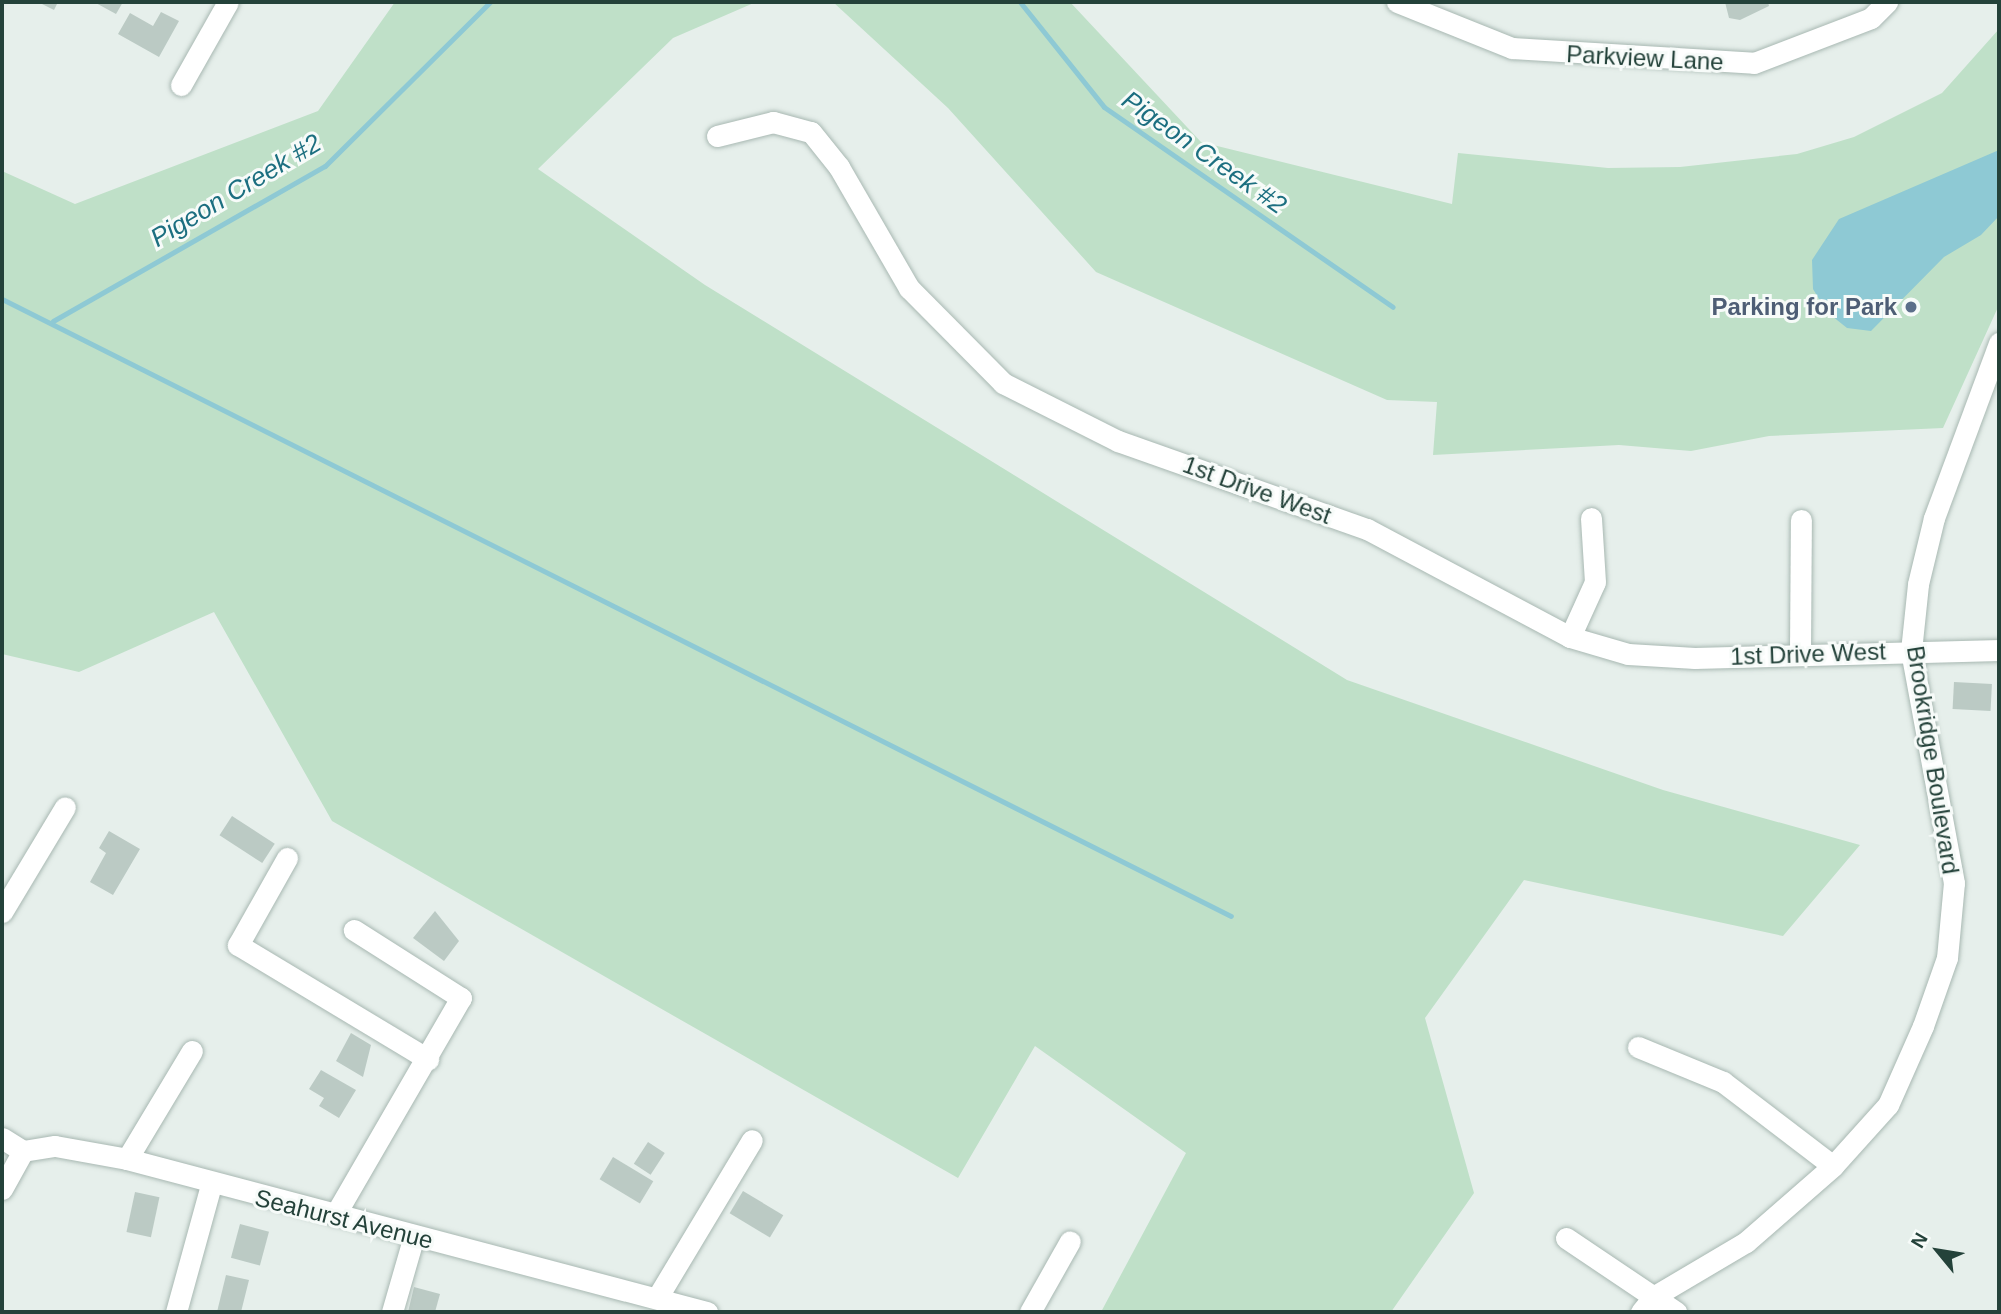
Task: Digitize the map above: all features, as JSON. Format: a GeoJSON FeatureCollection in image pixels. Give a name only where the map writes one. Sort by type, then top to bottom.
{"type":"FeatureCollection","features":[{"type":"Feature","properties":{"kind":"street","name":"Parkview Lane"},"geometry":{"type":"LineString","coordinates":[[1397,2],[1512,48],[1754,63],[1871,18],[1887,2]]}},
{"type":"Feature","properties":{"kind":"street"},"geometry":{"type":"LineString","coordinates":[[181,85],[224,3]]}},
{"type":"Feature","properties":{"kind":"street","name":"1st Drive West"},"geometry":{"type":"LineString","coordinates":[[716,136],[773,122],[811,132],[839,167],[909,288],[1003,383],[1118,441],[1367,530],[1570,637],[1628,654],[1681,658],[1800,651],[1999,650]]}},
{"type":"Feature","properties":{"kind":"street","name":"Brookridge Boulevard"},"geometry":{"type":"LineString","coordinates":[[1647,1305],[1746,1242],[1833,1166],[1888,1105],[1947,958],[1954,883],[1911,650],[1934,518],[1999,343]]}},
{"type":"Feature","properties":{"kind":"street"},"geometry":{"type":"LineString","coordinates":[[1570,637],[1595,582],[1591,518]]}},
{"type":"Feature","properties":{"kind":"street"},"geometry":{"type":"LineString","coordinates":[[1800,651],[1801,520]]}},
{"type":"Feature","properties":{"kind":"street"},"geometry":{"type":"LineString","coordinates":[[2,912],[65,807]]}},
{"type":"Feature","properties":{"kind":"street"},"geometry":{"type":"LineString","coordinates":[[286,858],[238,945],[428,1059]]}},
{"type":"Feature","properties":{"kind":"street"},"geometry":{"type":"LineString","coordinates":[[335,1215],[461,999],[354,930]]}},
{"type":"Feature","properties":{"kind":"street"},"geometry":{"type":"LineString","coordinates":[[1638,1047],[1723,1082],[1833,1166]]}},
{"type":"Feature","properties":{"kind":"street"},"geometry":{"type":"LineString","coordinates":[[127,1159],[192,1051]]}},
{"type":"Feature","properties":{"kind":"street"},"geometry":{"type":"LineString","coordinates":[[2,1138],[23,1150],[2,1189]]}},
{"type":"Feature","properties":{"kind":"street"},"geometry":{"type":"LineString","coordinates":[[657,1298],[752,1140]]}},
{"type":"Feature","properties":{"kind":"street","name":"Seahurst Avenue"},"geometry":{"type":"LineString","coordinates":[[23,1150],[55,1146],[127,1159],[211,1185],[414,1236],[626,1303],[657,1298],[707,1312]]}},
{"type":"Feature","properties":{"kind":"street"},"geometry":{"type":"LineString","coordinates":[[176,1312],[211,1185]]}},
{"type":"Feature","properties":{"kind":"street"},"geometry":{"type":"LineString","coordinates":[[392,1312],[414,1236]]}},
{"type":"Feature","properties":{"kind":"street"},"geometry":{"type":"LineString","coordinates":[[1566,1238],[1647,1305],[1676,1312]]}},
{"type":"Feature","properties":{"kind":"street"},"geometry":{"type":"LineString","coordinates":[[1030,1312],[1070,1241]]}},
{"type":"Feature","properties":{"kind":"green space"},"geometry":{"type":"Polygon","coordinates":[[[395,2],[756,2],[673,38],[538,169],[705,285],[1347,680],[1663,790],[1860,845],[1783,936],[1524,880],[1425,1018],[1474,1193],[1391,1312],[1101,1312],[1186,1153],[1035,1046],[958,1178],[332,821],[214,612],[79,672],[2,654],[2,171],[75,204],[318,111],[395,2]]]}},
{"type":"Feature","properties":{"kind":"green space"},"geometry":{"type":"Polygon","coordinates":[[[833,2],[1070,2],[1201,142],[1452,204],[1458,153],[1608,168],[1680,167],[1797,154],[1854,137],[1942,93],[1999,29],[1999,305],[1943,428],[1769,436],[1691,451],[1619,445],[1433,455],[1437,402],[1387,400],[1096,272],[948,108],[833,2]]]}},
{"type":"Feature","properties":{"kind":"water"},"geometry":{"type":"Polygon","coordinates":[[[1999,150],[1999,216],[1981,235],[1944,257],[1871,331],[1847,328],[1827,312],[1813,289],[1812,260],[1839,219],[1999,150]]]}},
{"type":"Feature","properties":{"kind":"building"},"geometry":{"type":"Polygon","coordinates":[[[38,2],[58,2],[54,10],[38,2]]]}},
{"type":"Feature","properties":{"kind":"building"},"geometry":{"type":"Polygon","coordinates":[[[94,2],[123,2],[116,14],[94,2]]]}},
{"type":"Feature","properties":{"kind":"building"},"geometry":{"type":"Polygon","coordinates":[[[1725,2],[1768,2],[1769,6],[1740,20],[1729,18],[1725,2]]]}},
{"type":"Feature","properties":{"kind":"building"},"geometry":{"type":"Polygon","coordinates":[[[161,12],[179,21],[159,57],[118,34],[130,13],[153,26],[161,12]]]}},
{"type":"Feature","properties":{"kind":"building"},"geometry":{"type":"Polygon","coordinates":[[[1954,682],[1992,684],[1991,711],[1953,709],[1954,682]]]}},
{"type":"Feature","properties":{"kind":"building"},"geometry":{"type":"Polygon","coordinates":[[[232,816],[275,844],[262,863],[219,835],[232,816]]]}},
{"type":"Feature","properties":{"kind":"building"},"geometry":{"type":"Polygon","coordinates":[[[109,831],[140,849],[113,895],[90,882],[106,853],[99,848],[109,831]]]}},
{"type":"Feature","properties":{"kind":"building"},"geometry":{"type":"Polygon","coordinates":[[[435,911],[459,941],[444,961],[413,938],[435,911]]]}},
{"type":"Feature","properties":{"kind":"building"},"geometry":{"type":"Polygon","coordinates":[[[351,1033],[371,1045],[363,1077],[336,1061],[351,1033]]]}},
{"type":"Feature","properties":{"kind":"building"},"geometry":{"type":"Polygon","coordinates":[[[321,1070],[356,1090],[339,1118],[319,1106],[324,1098],[309,1089],[321,1070]]]}},
{"type":"Feature","properties":{"kind":"building"},"geometry":{"type":"Polygon","coordinates":[[[648,1142],[665,1153],[651,1175],[634,1164],[648,1142]]]}},
{"type":"Feature","properties":{"kind":"building"},"geometry":{"type":"Polygon","coordinates":[[[613,1157],[653,1181],[640,1203],[600,1179],[613,1157]]]}},
{"type":"Feature","properties":{"kind":"building"},"geometry":{"type":"Polygon","coordinates":[[[743,1191],[783,1215],[770,1237],[730,1213],[743,1191]]]}},
{"type":"Feature","properties":{"kind":"building"},"geometry":{"type":"Polygon","coordinates":[[[135,1192],[159,1197],[151,1237],[126,1232],[135,1192]]]}},
{"type":"Feature","properties":{"kind":"building"},"geometry":{"type":"Polygon","coordinates":[[[240,1224],[269,1232],[260,1266],[231,1258],[240,1224]]]}},
{"type":"Feature","properties":{"kind":"building"},"geometry":{"type":"Polygon","coordinates":[[[226,1275],[249,1280],[241,1312],[217,1312],[226,1275]]]}},
{"type":"Feature","properties":{"kind":"building"},"geometry":{"type":"Polygon","coordinates":[[[414,1287],[440,1294],[435,1312],[408,1312],[414,1287]]]}},
{"type":"Feature","properties":{"kind":"waterway","name":"Pigeon Creek #2"},"geometry":{"type":"LineString","coordinates":[[53,321],[325,166],[490,2]]}},
{"type":"Feature","properties":{"kind":"waterway","name":"Pigeon Creek #2"},"geometry":{"type":"LineString","coordinates":[[1020,2],[1104,107],[1393,307]]}},
{"type":"Feature","properties":{"kind":"waterway"},"geometry":{"type":"LineString","coordinates":[[2,299],[1231,916]]}},
{"type":"Feature","properties":{"kind":"place","name":"Parking for Park"},"geometry":{"type":"Point","coordinates":[1911,307]}}]}
